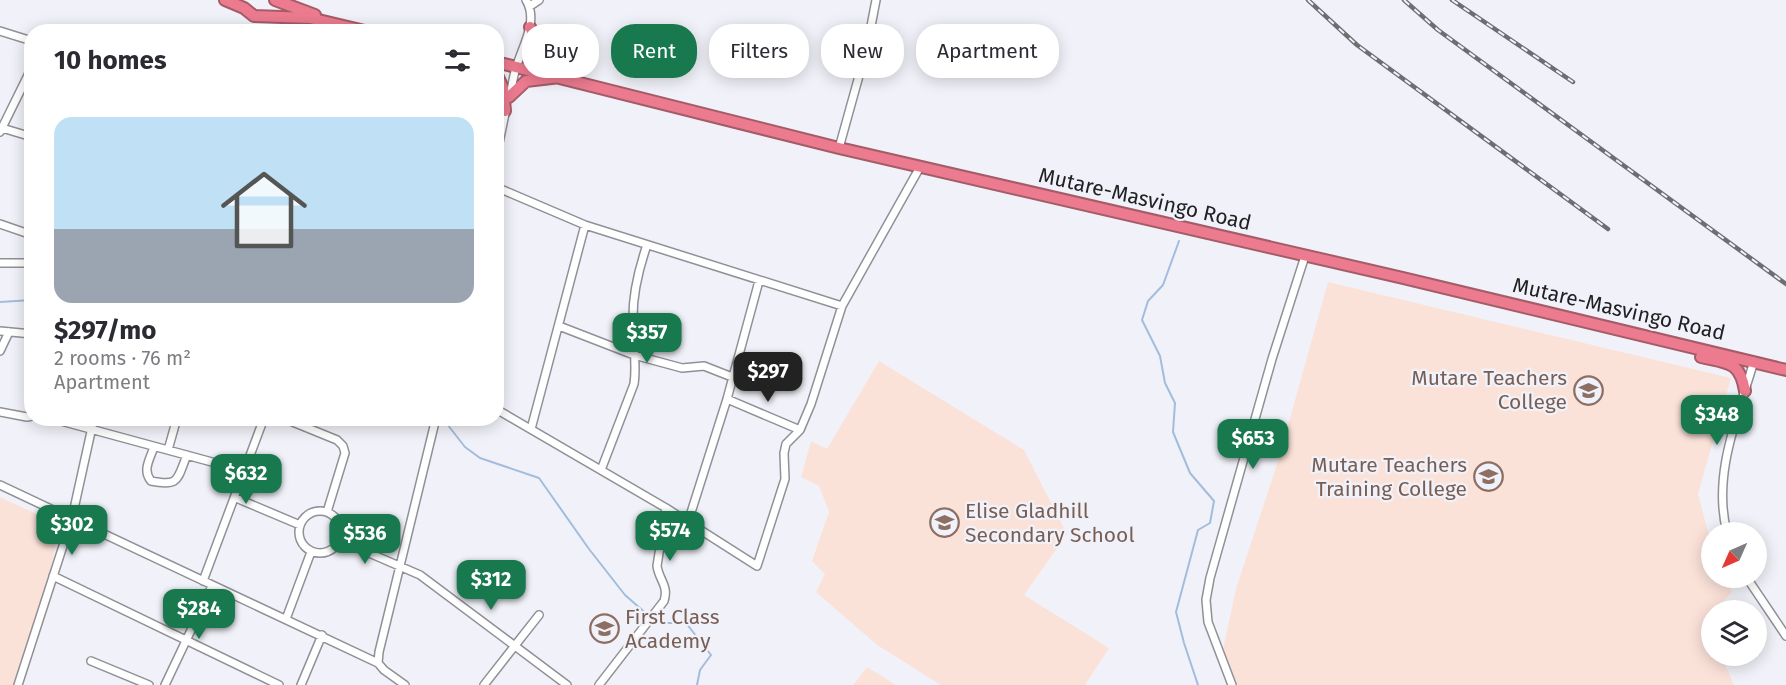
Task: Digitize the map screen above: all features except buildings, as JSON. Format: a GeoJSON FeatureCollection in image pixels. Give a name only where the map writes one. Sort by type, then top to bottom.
{"type":"FeatureCollection","features":[{"type":"Feature","properties":{"kind":"highway"},"geometry":{"type":"LineString","coordinates":[[225,0],[244,4],[254,16],[292,16],[338,24]]}},
{"type":"Feature","properties":{"kind":"highway"},"geometry":{"type":"LineString","coordinates":[[265,16],[273,0],[313,13],[326,21]]}},
{"type":"Feature","properties":{"kind":"highway","name":"Mutare-Masvingo Road"},"geometry":{"type":"LineString","coordinates":[[504,64],[522,68]]}},
{"type":"Feature","properties":{"kind":"highway"},"geometry":{"type":"LineString","coordinates":[[509,97],[526,81],[552,78]]}},
{"type":"Feature","properties":{"kind":"highway","name":"Mutare-Masvingo Road"},"geometry":{"type":"LineString","coordinates":[[564,78],[839,148],[1786,370]]}},
{"type":"Feature","properties":{"kind":"highway"},"geometry":{"type":"LineString","coordinates":[[504,88],[505,111]]}},
{"type":"Feature","properties":{"kind":"highway"},"geometry":{"type":"LineString","coordinates":[[1657,340],[1667,349],[1735,366],[1741,374],[1745,391]]}},
{"type":"Feature","properties":{"kind":"street"},"geometry":{"type":"LineString","coordinates":[[530,24],[528,3],[539,0]]}},
{"type":"Feature","properties":{"kind":"street"},"geometry":{"type":"LineString","coordinates":[[839,148],[867,47],[876,0]]}},
{"type":"Feature","properties":{"kind":"street"},"geometry":{"type":"LineString","coordinates":[[0,32],[24,39]]}},
{"type":"Feature","properties":{"kind":"street"},"geometry":{"type":"LineString","coordinates":[[504,116],[522,50]]}},
{"type":"Feature","properties":{"kind":"street"},"geometry":{"type":"LineString","coordinates":[[24,83],[1,130],[24,135]]}},
{"type":"Feature","properties":{"kind":"street"},"geometry":{"type":"LineString","coordinates":[[504,414],[666,508],[757,566],[785,480],[786,444],[800,430],[811,404],[842,306],[920,167]]}},
{"type":"Feature","properties":{"kind":"street"},"geometry":{"type":"LineString","coordinates":[[504,191],[585,225],[842,306]]}},
{"type":"Feature","properties":{"kind":"street"},"geometry":{"type":"LineString","coordinates":[[0,224],[24,232]]}},
{"type":"Feature","properties":{"kind":"street"},"geometry":{"type":"LineString","coordinates":[[531,429],[585,225]]}},
{"type":"Feature","properties":{"kind":"street"},"geometry":{"type":"LineString","coordinates":[[601,470],[634,384],[636,371],[634,298],[646,245]]}},
{"type":"Feature","properties":{"kind":"street"},"geometry":{"type":"LineString","coordinates":[[1233,685],[1208,622],[1206,600],[1210,578],[1272,359],[1305,256]]}},
{"type":"Feature","properties":{"kind":"street"},"geometry":{"type":"LineString","coordinates":[[0,263],[24,263]]}},
{"type":"Feature","properties":{"kind":"street"},"geometry":{"type":"LineString","coordinates":[[688,522],[727,399],[759,280]]}},
{"type":"Feature","properties":{"kind":"street"},"geometry":{"type":"LineString","coordinates":[[559,326],[634,356],[682,368],[704,366],[732,377]]}},
{"type":"Feature","properties":{"kind":"street"},"geometry":{"type":"LineString","coordinates":[[0,331],[24,333]]}},
{"type":"Feature","properties":{"kind":"street"},"geometry":{"type":"LineString","coordinates":[[0,351],[9,332]]}},
{"type":"Feature","properties":{"kind":"street"},"geometry":{"type":"LineString","coordinates":[[1725,522],[1722,509],[1722,482],[1731,440],[1754,361]]}},
{"type":"Feature","properties":{"kind":"street"},"geometry":{"type":"LineString","coordinates":[[727,399],[800,430]]}},
{"type":"Feature","properties":{"kind":"street"},"geometry":{"type":"LineString","coordinates":[[0,412],[24,416]]}},
{"type":"Feature","properties":{"kind":"street"},"geometry":{"type":"LineString","coordinates":[[81,426],[245,471]]}},
{"type":"Feature","properties":{"kind":"street"},"geometry":{"type":"LineString","coordinates":[[21,684],[52,576],[72,518],[93,426]]}},
{"type":"Feature","properties":{"kind":"street"},"geometry":{"type":"LineString","coordinates":[[168,450],[175,426]]}},
{"type":"Feature","properties":{"kind":"street"},"geometry":{"type":"LineString","coordinates":[[203,581],[261,426]]}},
{"type":"Feature","properties":{"kind":"street"},"geometry":{"type":"LineString","coordinates":[[303,426],[337,440],[345,449],[327,512]]}},
{"type":"Feature","properties":{"kind":"street"},"geometry":{"type":"LineString","coordinates":[[378,663],[434,426]]}},
{"type":"Feature","properties":{"kind":"street"},"geometry":{"type":"LineString","coordinates":[[154,447],[146,468],[151,482],[167,484],[173,482],[178,478],[187,455]]}},
{"type":"Feature","properties":{"kind":"street"},"geometry":{"type":"LineString","coordinates":[[0,486],[378,663],[405,685]]}},
{"type":"Feature","properties":{"kind":"street"},"geometry":{"type":"LineString","coordinates":[[236,498],[300,525]]}},
{"type":"Feature","properties":{"kind":"street"},"geometry":{"type":"LineString","coordinates":[[599,685],[666,597],[665,584],[657,571],[657,566],[666,508]]}},
{"type":"Feature","properties":{"kind":"street"},"geometry":{"type":"LineString","coordinates":[[327,512],[339,524],[339,540],[330,551],[311,552],[306,549],[299,538],[300,525],[309,514],[327,512]]}},
{"type":"Feature","properties":{"kind":"street"},"geometry":{"type":"LineString","coordinates":[[339,540],[420,574],[567,685]]}},
{"type":"Feature","properties":{"kind":"street"},"geometry":{"type":"LineString","coordinates":[[286,619],[311,552]]}},
{"type":"Feature","properties":{"kind":"street"},"geometry":{"type":"LineString","coordinates":[[52,576],[279,685]]}},
{"type":"Feature","properties":{"kind":"street"},"geometry":{"type":"LineString","coordinates":[[165,685],[212,586]]}},
{"type":"Feature","properties":{"kind":"street"},"geometry":{"type":"LineString","coordinates":[[1754,588],[1786,636]]}},
{"type":"Feature","properties":{"kind":"street"},"geometry":{"type":"LineString","coordinates":[[484,685],[539,615]]}},
{"type":"Feature","properties":{"kind":"street"},"geometry":{"type":"LineString","coordinates":[[301,685],[322,636]]}},
{"type":"Feature","properties":{"kind":"street"},"geometry":{"type":"LineString","coordinates":[[91,661],[149,685]]}},
{"type":"Feature","properties":{"kind":"shaded area","name":"Mutare Teachers Training College"},"geometry":{"type":"Polygon","coordinates":[[[1328,282],[1731,378],[1698,494],[1705,522],[1701,522],[1701,588],[1730,588],[1732,592],[1724,600],[1701,600],[1701,666],[1725,666],[1734,685],[1236,685],[1223,649],[1236,589],[1278,461],[1328,282]]]}},
{"type":"Feature","properties":{"kind":"shaded area","name":"Elise Gladhill Secondary School"},"geometry":{"type":"Polygon","coordinates":[[[879,361],[1024,450],[1067,534],[1024,595],[1109,648],[1085,685],[941,685],[877,645],[816,592],[825,574],[812,561],[829,512],[819,486],[801,477],[811,441],[827,449],[879,361]]]}},
{"type":"Feature","properties":{"kind":"shaded area"},"geometry":{"type":"Polygon","coordinates":[[[0,497],[60,525],[37,632],[24,626],[37,633],[17,685],[0,685],[0,497]]]}},
{"type":"Feature","properties":{"kind":"shaded area"},"geometry":{"type":"Polygon","coordinates":[[[867,667],[896,685],[853,685],[867,667]]]}},
{"type":"Feature","properties":{"kind":"waterway"},"geometry":{"type":"LineString","coordinates":[[1179,241],[1163,285],[1148,301],[1142,320],[1160,356],[1165,383],[1175,403],[1173,432],[1190,473],[1214,501],[1210,523],[1198,530],[1176,612],[1198,685]]}},
{"type":"Feature","properties":{"kind":"waterway"},"geometry":{"type":"LineString","coordinates":[[0,302],[24,300]]}},
{"type":"Feature","properties":{"kind":"waterway"},"geometry":{"type":"LineString","coordinates":[[449,426],[465,447],[480,458],[539,478],[625,595],[649,616]]}},
{"type":"Feature","properties":{"kind":"waterway"},"geometry":{"type":"LineString","coordinates":[[654,619],[662,623],[686,623],[711,655],[700,670],[697,685]]}},
{"type":"Feature","properties":{"kind":"railway"},"geometry":{"type":"LineString","coordinates":[[1308,0],[1357,45],[1608,229]]}},
{"type":"Feature","properties":{"kind":"railway"},"geometry":{"type":"LineString","coordinates":[[1404,0],[1438,30],[1786,284]]}},
{"type":"Feature","properties":{"kind":"railway"},"geometry":{"type":"LineString","coordinates":[[1452,0],[1573,82]]}},
{"type":"Feature","properties":{"kind":"place","name":"Mutare Teachers College"},"geometry":{"type":"Point","coordinates":[1588,390]}},
{"type":"Feature","properties":{"kind":"place","name":"Mutare Teachers Training College"},"geometry":{"type":"Point","coordinates":[1488,477]}},
{"type":"Feature","properties":{"kind":"place","name":"Elise Gladhill Secondary School"},"geometry":{"type":"Point","coordinates":[944,523]}},
{"type":"Feature","properties":{"kind":"place","name":"First Class Academy"},"geometry":{"type":"Point","coordinates":[604,629]}}]}
